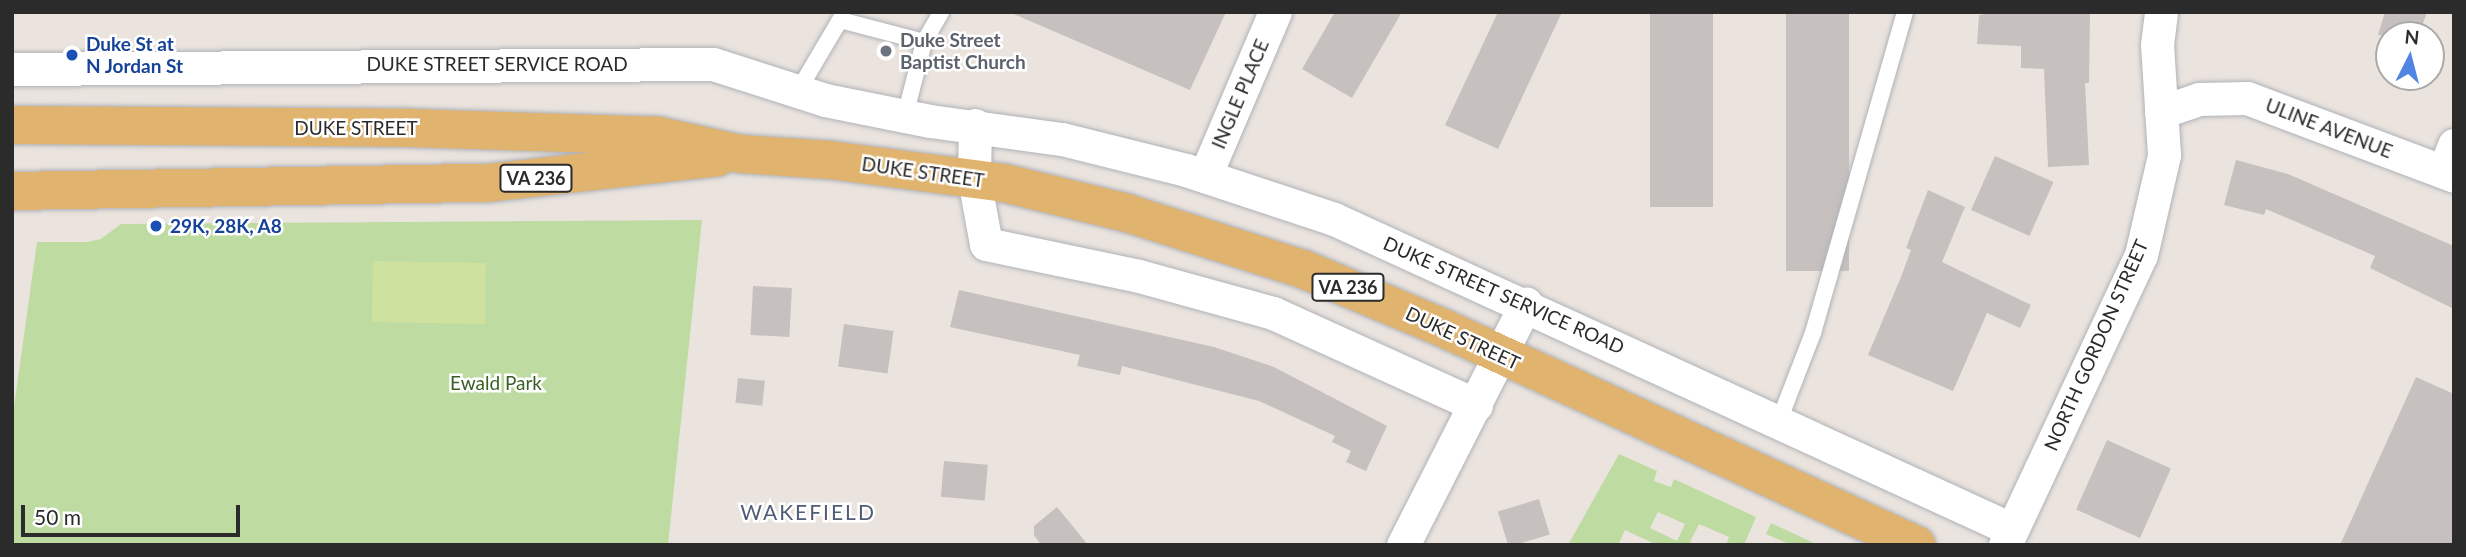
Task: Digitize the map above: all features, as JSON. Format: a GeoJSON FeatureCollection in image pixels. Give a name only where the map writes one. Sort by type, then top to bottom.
{"type":"FeatureCollection","features":[{"type":"Feature","properties":{"kind":"main road","name":"DUKE STREET"},"geometry":{"type":"LineString","coordinates":[[12,125],[410,128],[632,135],[741,154],[830,160],[974,179],[1070,198],[1224,242],[1381,300],[1916,545]]}},
{"type":"Feature","properties":{"kind":"main road","name":"DUKE STREET"},"geometry":{"type":"LineString","coordinates":[[12,191],[487,183],[741,154]]}},
{"type":"Feature","properties":{"kind":"street","name":"INGLE PLACE"},"geometry":{"type":"LineString","coordinates":[[1205,176],[1275,12]]}},
{"type":"Feature","properties":{"kind":"street","name":"NORTH GORDON STREET"},"geometry":{"type":"LineString","coordinates":[[2008,537],[2141,255],[2164,155],[2157,45],[2161,12]]}},
{"type":"Feature","properties":{"kind":"street","name":"DUKE STREET SERVICE ROAD"},"geometry":{"type":"LineString","coordinates":[[12,69],[713,64],[798,91],[905,116],[1062,138],[1205,176],[1334,219],[1779,421],[2008,537]]}},
{"type":"Feature","properties":{"kind":"street","name":"ULINE AVENUE"},"geometry":{"type":"LineString","coordinates":[[2161,112],[2199,99],[2247,98],[2450,164]]}},
{"type":"Feature","properties":{"kind":"street"},"geometry":{"type":"LineString","coordinates":[[975,125],[974,179],[986,244],[1139,275],[1261,309],[1395,364],[1476,405]]}},
{"type":"Feature","properties":{"kind":"street"},"geometry":{"type":"LineString","coordinates":[[1403,545],[1526,304]]}},
{"type":"Feature","properties":{"kind":"lane"},"geometry":{"type":"LineString","coordinates":[[905,116],[923,42],[941,12]]}},
{"type":"Feature","properties":{"kind":"lane"},"geometry":{"type":"LineString","coordinates":[[1779,421],[1813,333],[1905,12]]}},
{"type":"Feature","properties":{"kind":"lane"},"geometry":{"type":"LineString","coordinates":[[798,91],[840,20],[923,42]]}},
{"type":"Feature","properties":{"kind":"green space","name":"Ewald Park"},"geometry":{"type":"Polygon","coordinates":[[[702,220],[668,545],[12,545],[12,421],[37,242],[87,242],[101,239],[121,224],[702,220]]]}},
{"type":"Feature","properties":{"kind":"green space"},"geometry":{"type":"Polygon","coordinates":[[[373,261],[486,263],[485,324],[372,322],[373,261]]]}},
{"type":"Feature","properties":{"kind":"green space"},"geometry":{"type":"Polygon","coordinates":[[[1619,454],[1657,471],[1654,481],[1671,487],[1674,479],[1756,517],[1744,545],[1726,545],[1729,537],[1699,524],[1690,542],[1694,545],[1657,545],[1625,530],[1618,545],[1568,545],[1619,454]],[[1658,512],[1650,528],[1677,541],[1685,524],[1658,512]]]}},
{"type":"Feature","properties":{"kind":"green space"},"geometry":{"type":"Polygon","coordinates":[[[1771,523],[1818,545],[1791,545],[1766,534],[1771,523]]]}},
{"type":"Feature","properties":{"kind":"building"},"geometry":{"type":"Polygon","coordinates":[[[1009,12],[1226,12],[1190,90],[1009,12]]]}},
{"type":"Feature","properties":{"kind":"building"},"geometry":{"type":"Polygon","coordinates":[[[1335,12],[1402,12],[1352,98],[1302,69],[1335,12]]]}},
{"type":"Feature","properties":{"kind":"building"},"geometry":{"type":"Polygon","coordinates":[[[1498,12],[1562,12],[1498,149],[1445,125],[1498,12]]]}},
{"type":"Feature","properties":{"kind":"building"},"geometry":{"type":"Polygon","coordinates":[[[1650,12],[1713,12],[1713,207],[1650,207],[1650,12]]]}},
{"type":"Feature","properties":{"kind":"building"},"geometry":{"type":"Polygon","coordinates":[[[1786,12],[1849,12],[1849,271],[1786,271],[1786,12]]]}},
{"type":"Feature","properties":{"kind":"building"},"geometry":{"type":"Polygon","coordinates":[[[1999,12],[2090,12],[2089,83],[2085,83],[2089,165],[2048,167],[2044,69],[2021,68],[2021,46],[1977,44],[1979,15],[1999,12]]]}},
{"type":"Feature","properties":{"kind":"building"},"geometry":{"type":"Polygon","coordinates":[[[2385,12],[2427,12],[2424,21],[2382,21],[2385,12]]]}},
{"type":"Feature","properties":{"kind":"building"},"geometry":{"type":"Polygon","coordinates":[[[1995,156],[2053,182],[2029,236],[1971,210],[1995,156]]]}},
{"type":"Feature","properties":{"kind":"building"},"geometry":{"type":"Polygon","coordinates":[[[2236,160],[2288,174],[2454,246],[2454,309],[2370,268],[2375,256],[2266,209],[2264,215],[2224,205],[2236,160]]]}},
{"type":"Feature","properties":{"kind":"building"},"geometry":{"type":"Polygon","coordinates":[[[1928,190],[1965,207],[1942,262],[2031,305],[2020,328],[1987,313],[1953,391],[1868,355],[1911,250],[1906,248],[1928,190]]]}},
{"type":"Feature","properties":{"kind":"building"},"geometry":{"type":"Polygon","coordinates":[[[753,286],[792,288],[789,337],[750,335],[753,286]]]}},
{"type":"Feature","properties":{"kind":"building"},"geometry":{"type":"Polygon","coordinates":[[[959,290],[1214,347],[1274,367],[1387,426],[1366,471],[1346,462],[1351,451],[1332,442],[1335,436],[1259,401],[1122,366],[1120,375],[1077,366],[1080,355],[950,327],[959,290]]]}},
{"type":"Feature","properties":{"kind":"building"},"geometry":{"type":"Polygon","coordinates":[[[844,324],[894,331],[888,374],[838,367],[844,324]]]}},
{"type":"Feature","properties":{"kind":"building"},"geometry":{"type":"Polygon","coordinates":[[[2416,377],[2454,394],[2454,545],[2340,545],[2416,377]]]}},
{"type":"Feature","properties":{"kind":"building"},"geometry":{"type":"Polygon","coordinates":[[[738,378],[765,381],[762,406],[735,403],[738,378]]]}},
{"type":"Feature","properties":{"kind":"building"},"geometry":{"type":"Polygon","coordinates":[[[2107,440],[2171,468],[2140,538],[2076,509],[2107,440]]]}},
{"type":"Feature","properties":{"kind":"building"},"geometry":{"type":"Polygon","coordinates":[[[944,461],[988,465],[985,501],[941,497],[944,461]]]}},
{"type":"Feature","properties":{"kind":"building"},"geometry":{"type":"Polygon","coordinates":[[[1539,499],[1550,534],[1508,545],[1498,512],[1539,499]]]}},
{"type":"Feature","properties":{"kind":"building"},"geometry":{"type":"Polygon","coordinates":[[[1057,507],[1088,545],[1041,545],[1034,535],[1034,526],[1057,507]]]}},
{"type":"Feature","properties":{"kind":"place","name":"Duke Street Baptist Church"},"geometry":{"type":"Point","coordinates":[886,51]}},
{"type":"Feature","properties":{"kind":"place","name":"Duke St at N Jordan St"},"geometry":{"type":"Point","coordinates":[72,55]}},
{"type":"Feature","properties":{"kind":"place","name":"29K, 28K, A8"},"geometry":{"type":"Point","coordinates":[156,226]}},
{"type":"Feature","properties":{"kind":"district","name":"WAKEFIELD"},"geometry":{"type":"Point","coordinates":[808,512]}}]}
